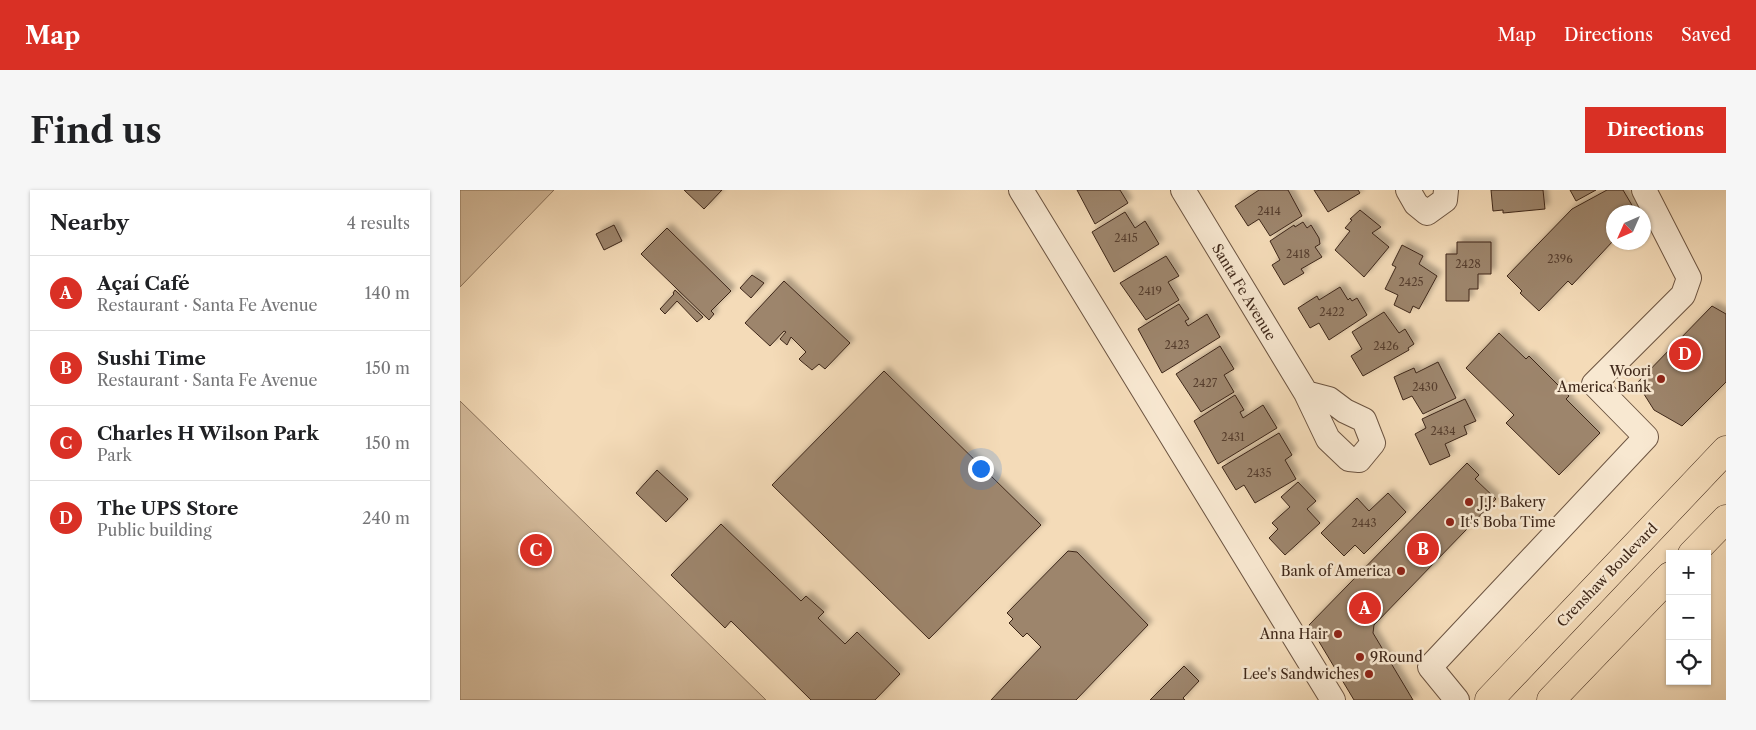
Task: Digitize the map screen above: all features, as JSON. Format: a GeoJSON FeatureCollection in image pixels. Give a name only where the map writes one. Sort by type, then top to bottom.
{"type":"FeatureCollection","features":[{"type":"Feature","properties":{"kind":"main road","name":"Crenshaw Boulevard"},"geometry":{"type":"LineString","coordinates":[[1489,700],[1726,450]]}},
{"type":"Feature","properties":{"kind":"main road"},"geometry":{"type":"LineString","coordinates":[[1696,550],[1726,519]]}},
{"type":"Feature","properties":{"kind":"main road"},"geometry":{"type":"LineString","coordinates":[[1551,700],[1666,580]]}},
{"type":"Feature","properties":{"kind":"street"},"geometry":{"type":"LineString","coordinates":[[1021,190],[1333,700]]}},
{"type":"Feature","properties":{"kind":"street","name":"Santa Fe Avenue"},"geometry":{"type":"LineString","coordinates":[[1183,190],[1306,393]]}},
{"type":"Feature","properties":{"kind":"street"},"geometry":{"type":"LineString","coordinates":[[1408,190],[1416,204],[1427,213],[1445,200],[1446,190]]}},
{"type":"Feature","properties":{"kind":"street"},"geometry":{"type":"LineString","coordinates":[[1457,700],[1430,667],[1646,437],[1594,384],[1683,294],[1689,278],[1644,190]]}},
{"type":"Feature","properties":{"kind":"shaded area"},"geometry":{"type":"Polygon","coordinates":[[[460,190],[554,190],[460,287],[460,190]]]}},
{"type":"Feature","properties":{"kind":"shaded area"},"geometry":{"type":"Polygon","coordinates":[[[460,401],[766,700],[460,700],[460,401]]]}},
{"type":"Feature","properties":{"kind":"building"},"geometry":{"type":"Polygon","coordinates":[[[684,190],[722,190],[704,209],[684,190]]]}},
{"type":"Feature","properties":{"kind":"building"},"geometry":{"type":"Polygon","coordinates":[[[1077,190],[1120,190],[1128,203],[1095,224],[1077,190]]]}},
{"type":"Feature","properties":{"kind":"building"},"geometry":{"type":"Polygon","coordinates":[[[1259,190],[1288,190],[1302,216],[1270,236],[1259,219],[1248,226],[1235,206],[1259,190]]]}},
{"type":"Feature","properties":{"kind":"building"},"geometry":{"type":"Polygon","coordinates":[[[1314,190],[1358,190],[1360,193],[1328,212],[1314,190]]]}},
{"type":"Feature","properties":{"kind":"building"},"geometry":{"type":"Polygon","coordinates":[[[1491,190],[1543,190],[1545,209],[1503,213],[1503,210],[1493,211],[1491,190]]]}},
{"type":"Feature","properties":{"kind":"building"},"geometry":{"type":"Polygon","coordinates":[[[1570,190],[1596,190],[1576,201],[1570,190]]]}},
{"type":"Feature","properties":{"kind":"building"},"geometry":{"type":"Polygon","coordinates":[[[1607,190],[1623,190],[1632,205],[1606,205],[1606,249],[1572,285],[1568,281],[1539,311],[1520,293],[1522,291],[1507,276],[1572,209],[1607,190]]]}},
{"type":"Feature","properties":{"kind":"building"},"geometry":{"type":"Polygon","coordinates":[[[1360,210],[1381,227],[1372,233],[1389,247],[1364,277],[1335,250],[1350,231],[1345,228],[1352,220],[1350,219],[1360,210]]]}},
{"type":"Feature","properties":{"kind":"building"},"geometry":{"type":"Polygon","coordinates":[[[1125,212],[1135,228],[1145,221],[1159,244],[1114,272],[1092,232],[1125,212]]]}},
{"type":"Feature","properties":{"kind":"building"},"geometry":{"type":"Polygon","coordinates":[[[1303,222],[1307,228],[1311,225],[1319,238],[1320,244],[1315,247],[1322,257],[1301,269],[1304,273],[1284,285],[1272,265],[1280,260],[1270,241],[1294,225],[1295,227],[1303,222]]]}},
{"type":"Feature","properties":{"kind":"building"},"geometry":{"type":"Polygon","coordinates":[[[614,225],[622,241],[604,250],[596,234],[614,225]]]}},
{"type":"Feature","properties":{"kind":"building"},"geometry":{"type":"Polygon","coordinates":[[[667,228],[731,291],[711,311],[714,314],[709,320],[641,254],[667,228]]]}},
{"type":"Feature","properties":{"kind":"building"},"geometry":{"type":"Polygon","coordinates":[[[1457,242],[1491,242],[1491,274],[1478,274],[1478,289],[1469,289],[1469,301],[1446,301],[1446,254],[1457,254],[1457,242]]]}},
{"type":"Feature","properties":{"kind":"building"},"geometry":{"type":"Polygon","coordinates":[[[1402,245],[1423,256],[1419,264],[1437,276],[1419,309],[1413,306],[1410,313],[1394,305],[1398,295],[1385,289],[1396,267],[1392,265],[1402,245]]]}},
{"type":"Feature","properties":{"kind":"building"},"geometry":{"type":"Polygon","coordinates":[[[1166,256],[1179,276],[1168,282],[1179,300],[1146,320],[1120,283],[1166,256]]]}},
{"type":"Feature","properties":{"kind":"building"},"geometry":{"type":"Polygon","coordinates":[[[752,275],[764,283],[751,298],[740,288],[752,275]]]}},
{"type":"Feature","properties":{"kind":"building"},"geometry":{"type":"Polygon","coordinates":[[[784,281],[850,343],[825,369],[819,364],[812,370],[801,361],[799,359],[806,352],[791,337],[787,345],[780,339],[786,332],[784,331],[770,346],[745,323],[784,281]]]}},
{"type":"Feature","properties":{"kind":"building"},"geometry":{"type":"Polygon","coordinates":[[[1340,287],[1348,300],[1350,298],[1352,301],[1357,298],[1367,315],[1329,340],[1319,323],[1310,328],[1298,308],[1317,296],[1319,300],[1340,287]]]}},
{"type":"Feature","properties":{"kind":"building"},"geometry":{"type":"Polygon","coordinates":[[[675,290],[703,317],[697,322],[677,301],[665,314],[660,309],[674,294],[675,290]]]}},
{"type":"Feature","properties":{"kind":"building"},"geometry":{"type":"Polygon","coordinates":[[[1179,304],[1189,319],[1185,321],[1188,326],[1207,314],[1220,337],[1162,373],[1138,329],[1179,304]]]}},
{"type":"Feature","properties":{"kind":"building"},"geometry":{"type":"Polygon","coordinates":[[[1712,306],[1726,314],[1726,382],[1682,426],[1654,410],[1637,383],[1712,306]]]}},
{"type":"Feature","properties":{"kind":"building"},"geometry":{"type":"Polygon","coordinates":[[[1384,312],[1399,333],[1405,329],[1414,344],[1408,348],[1409,350],[1363,376],[1351,356],[1362,349],[1352,332],[1384,312]]]}},
{"type":"Feature","properties":{"kind":"building"},"geometry":{"type":"Polygon","coordinates":[[[1499,333],[1526,359],[1529,356],[1569,396],[1566,399],[1600,433],[1559,475],[1506,423],[1514,415],[1466,368],[1499,333]]]}},
{"type":"Feature","properties":{"kind":"building"},"geometry":{"type":"Polygon","coordinates":[[[1220,346],[1234,369],[1224,375],[1234,392],[1201,412],[1176,374],[1220,346]]]}},
{"type":"Feature","properties":{"kind":"building"},"geometry":{"type":"Polygon","coordinates":[[[1438,362],[1456,398],[1423,414],[1412,396],[1403,400],[1394,377],[1414,368],[1416,373],[1438,362]]]}},
{"type":"Feature","properties":{"kind":"building"},"geometry":{"type":"Polygon","coordinates":[[[884,371],[1041,525],[929,639],[772,485],[884,371]]]}},
{"type":"Feature","properties":{"kind":"building"},"geometry":{"type":"Polygon","coordinates":[[[1235,395],[1244,410],[1240,412],[1243,418],[1263,405],[1277,428],[1218,464],[1194,421],[1235,395]]]}},
{"type":"Feature","properties":{"kind":"building"},"geometry":{"type":"Polygon","coordinates":[[[1465,399],[1476,421],[1464,426],[1467,434],[1445,444],[1450,456],[1430,465],[1415,434],[1426,428],[1422,419],[1465,399]]]}},
{"type":"Feature","properties":{"kind":"building"},"geometry":{"type":"Polygon","coordinates":[[[1279,433],[1292,455],[1285,460],[1296,479],[1255,503],[1244,485],[1236,490],[1222,467],[1279,433]]]}},
{"type":"Feature","properties":{"kind":"building"},"geometry":{"type":"Polygon","coordinates":[[[1467,463],[1479,475],[1475,479],[1496,499],[1374,625],[1373,633],[1413,700],[1354,700],[1309,625],[1467,463]]]}},
{"type":"Feature","properties":{"kind":"building"},"geometry":{"type":"Polygon","coordinates":[[[657,470],[688,499],[666,522],[636,493],[657,470]]]}},
{"type":"Feature","properties":{"kind":"building"},"geometry":{"type":"Polygon","coordinates":[[[1298,482],[1316,501],[1307,509],[1320,523],[1285,555],[1269,538],[1278,529],[1272,523],[1290,507],[1281,497],[1298,482]]]}},
{"type":"Feature","properties":{"kind":"building"},"geometry":{"type":"Polygon","coordinates":[[[1388,493],[1406,512],[1364,554],[1355,545],[1344,556],[1321,533],[1357,498],[1369,511],[1388,493]]]}},
{"type":"Feature","properties":{"kind":"building"},"geometry":{"type":"Polygon","coordinates":[[[721,524],[801,601],[806,596],[824,612],[818,618],[845,644],[857,632],[900,674],[875,700],[811,700],[731,621],[725,628],[671,575],[721,524]]]}},
{"type":"Feature","properties":{"kind":"building"},"geometry":{"type":"Polygon","coordinates":[[[1068,551],[1077,552],[1148,625],[1076,700],[991,700],[1041,647],[1027,633],[1023,637],[1009,623],[1013,619],[1007,613],[1068,551]]]}},
{"type":"Feature","properties":{"kind":"building"},"geometry":{"type":"Polygon","coordinates":[[[1184,666],[1199,681],[1183,698],[1185,700],[1150,700],[1184,666]]]}},
{"type":"Feature","properties":{"kind":"place","name":"The UPS Store"},"geometry":{"type":"Point","coordinates":[1685,354]}},
{"type":"Feature","properties":{"kind":"place","name":"Woori America Bank"},"geometry":{"type":"Point","coordinates":[1661,379]}},
{"type":"Feature","properties":{"kind":"place","name":"J.J. Bakery"},"geometry":{"type":"Point","coordinates":[1469,502]}},
{"type":"Feature","properties":{"kind":"place","name":"It's Boba Time"},"geometry":{"type":"Point","coordinates":[1450,522]}},
{"type":"Feature","properties":{"kind":"place","name":"Sushi Time"},"geometry":{"type":"Point","coordinates":[1423,549]}},
{"type":"Feature","properties":{"kind":"place","name":"Charles H Wilson Park"},"geometry":{"type":"Point","coordinates":[536,550]}},
{"type":"Feature","properties":{"kind":"place","name":"Bank of America"},"geometry":{"type":"Point","coordinates":[1401,571]}},
{"type":"Feature","properties":{"kind":"place","name":"Açaí Café"},"geometry":{"type":"Point","coordinates":[1365,608]}},
{"type":"Feature","properties":{"kind":"place","name":"Anna Hair"},"geometry":{"type":"Point","coordinates":[1338,634]}},
{"type":"Feature","properties":{"kind":"place","name":"9Round"},"geometry":{"type":"Point","coordinates":[1360,657]}},
{"type":"Feature","properties":{"kind":"place","name":"Lee's Sandwiches"},"geometry":{"type":"Point","coordinates":[1369,674]}}]}
